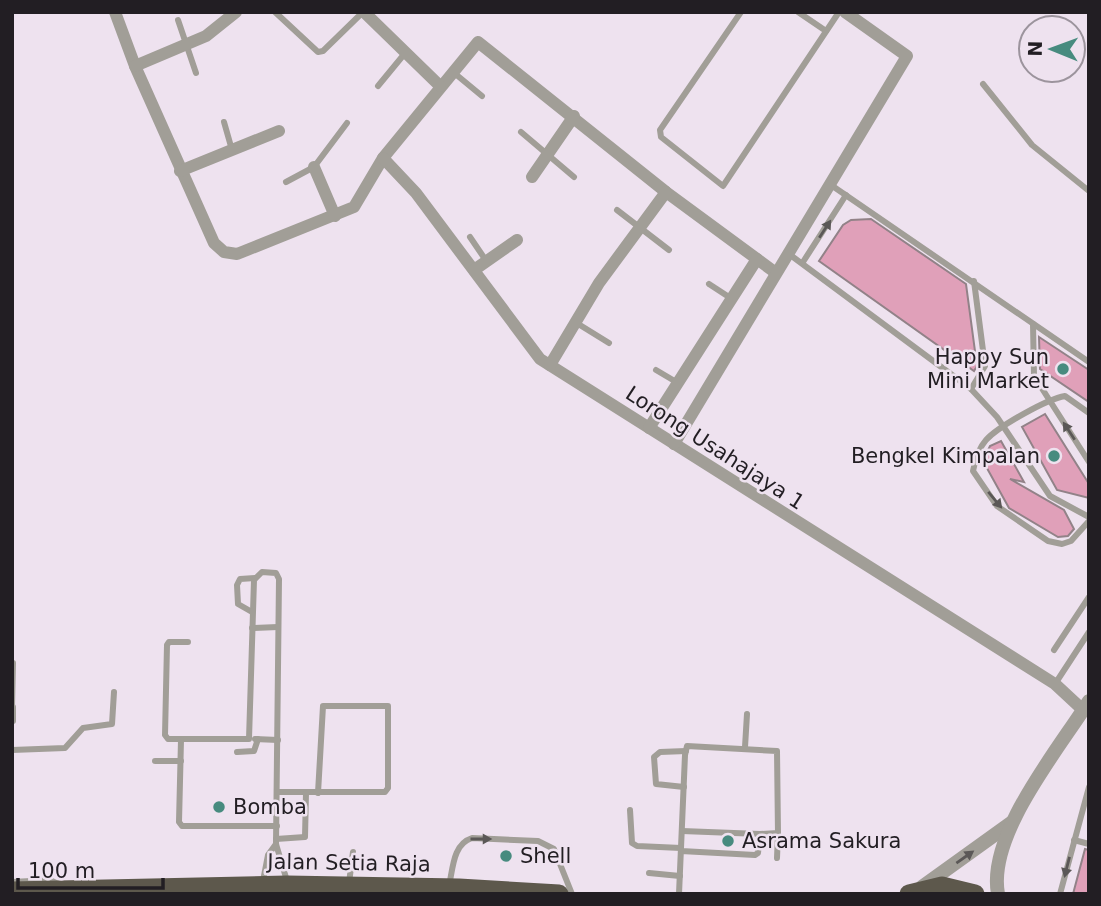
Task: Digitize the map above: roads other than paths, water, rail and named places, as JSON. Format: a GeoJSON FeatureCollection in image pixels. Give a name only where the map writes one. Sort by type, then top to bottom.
{"type":"FeatureCollection","features":[{"type":"Feature","properties":{"kind":"highway","name":"Jalan Setia Raja"},"geometry":{"type":"LineString","coordinates":[[12,891],[349,885],[559,894]]}},
{"type":"Feature","properties":{"kind":"highway"},"geometry":{"type":"LineString","coordinates":[[913,892],[942,886],[975,894]]}},
{"type":"Feature","properties":{"kind":"street"},"geometry":{"type":"LineString","coordinates":[[115,12],[180,171],[214,243],[224,252],[237,254],[354,207],[383,158],[471,46],[480,42],[666,192],[776,273]]}},
{"type":"Feature","properties":{"kind":"street"},"geometry":{"type":"LineString","coordinates":[[135,66],[220,27],[236,12]]}},
{"type":"Feature","properties":{"kind":"street"},"geometry":{"type":"LineString","coordinates":[[364,12],[440,86]]}},
{"type":"Feature","properties":{"kind":"street"},"geometry":{"type":"LineString","coordinates":[[674,444],[906,56],[842,12]]}},
{"type":"Feature","properties":{"kind":"street"},"geometry":{"type":"LineString","coordinates":[[532,177],[574,116]]}},
{"type":"Feature","properties":{"kind":"street"},"geometry":{"type":"LineString","coordinates":[[180,171],[279,131]]}},
{"type":"Feature","properties":{"kind":"street","name":"Lorong Usahajaya 1"},"geometry":{"type":"LineString","coordinates":[[383,158],[416,193],[521,338],[550,365],[1055,684],[1087,709]]}},
{"type":"Feature","properties":{"kind":"street"},"geometry":{"type":"LineString","coordinates":[[314,167],[335,216]]}},
{"type":"Feature","properties":{"kind":"street"},"geometry":{"type":"LineString","coordinates":[[550,365],[575,322],[666,192]]}},
{"type":"Feature","properties":{"kind":"street"},"geometry":{"type":"LineString","coordinates":[[474,270],[517,240]]}},
{"type":"Feature","properties":{"kind":"street"},"geometry":{"type":"LineString","coordinates":[[649,428],[757,259]]}},
{"type":"Feature","properties":{"kind":"street"},"geometry":{"type":"LineString","coordinates":[[998,894],[998,862],[1012,822],[1087,709]]}},
{"type":"Feature","properties":{"kind":"street"},"geometry":{"type":"LineString","coordinates":[[913,892],[1012,822]]}},
{"type":"Feature","properties":{"kind":"lane"},"geometry":{"type":"LineString","coordinates":[[275,12],[318,52],[323,51],[364,12]]}},
{"type":"Feature","properties":{"kind":"lane"},"geometry":{"type":"LineString","coordinates":[[741,12],[660,130],[661,137],[723,186],[826,31],[842,12]]}},
{"type":"Feature","properties":{"kind":"lane"},"geometry":{"type":"LineString","coordinates":[[798,12],[826,31]]}},
{"type":"Feature","properties":{"kind":"lane"},"geometry":{"type":"LineString","coordinates":[[178,20],[196,73]]}},
{"type":"Feature","properties":{"kind":"lane"},"geometry":{"type":"LineString","coordinates":[[378,86],[405,52]]}},
{"type":"Feature","properties":{"kind":"lane"},"geometry":{"type":"LineString","coordinates":[[452,71],[482,96]]}},
{"type":"Feature","properties":{"kind":"lane"},"geometry":{"type":"LineString","coordinates":[[983,84],[1032,145],[1089,191]]}},
{"type":"Feature","properties":{"kind":"lane"},"geometry":{"type":"LineString","coordinates":[[224,122],[232,150]]}},
{"type":"Feature","properties":{"kind":"lane"},"geometry":{"type":"LineString","coordinates":[[286,182],[314,167],[346,123]]}},
{"type":"Feature","properties":{"kind":"lane"},"geometry":{"type":"LineString","coordinates":[[521,132],[574,177]]}},
{"type":"Feature","properties":{"kind":"lane"},"geometry":{"type":"LineString","coordinates":[[830,184],[1089,362]]}},
{"type":"Feature","properties":{"kind":"lane"},"geometry":{"type":"LineString","coordinates":[[803,262],[846,195]]}},
{"type":"Feature","properties":{"kind":"lane"},"geometry":{"type":"LineString","coordinates":[[617,210],[669,250]]}},
{"type":"Feature","properties":{"kind":"lane"},"geometry":{"type":"LineString","coordinates":[[470,237],[487,262]]}},
{"type":"Feature","properties":{"kind":"lane"},"geometry":{"type":"LineString","coordinates":[[788,253],[971,389],[1004,428],[1050,496],[1089,519],[1071,541],[1062,544],[1048,541],[997,506],[973,471],[977,454],[986,440],[1004,428],[1049,401],[1065,396],[1089,413]]}},
{"type":"Feature","properties":{"kind":"lane"},"geometry":{"type":"LineString","coordinates":[[971,389],[985,366],[974,281]]}},
{"type":"Feature","properties":{"kind":"lane"},"geometry":{"type":"LineString","coordinates":[[709,284],[732,299]]}},
{"type":"Feature","properties":{"kind":"lane"},"geometry":{"type":"LineString","coordinates":[[575,322],[609,343]]}},
{"type":"Feature","properties":{"kind":"lane"},"geometry":{"type":"LineString","coordinates":[[1033,324],[1032,366],[1049,401],[1089,462]]}},
{"type":"Feature","properties":{"kind":"lane"},"geometry":{"type":"LineString","coordinates":[[656,370],[678,383]]}},
{"type":"Feature","properties":{"kind":"lane"},"geometry":{"type":"LineString","coordinates":[[252,612],[238,604],[237,585],[240,579],[255,578],[267,571],[276,573],[279,579],[276,842],[285,866],[287,885]]}},
{"type":"Feature","properties":{"kind":"lane"},"geometry":{"type":"LineString","coordinates":[[248,739],[255,578]]}},
{"type":"Feature","properties":{"kind":"lane"},"geometry":{"type":"LineString","coordinates":[[1054,650],[1089,597]]}},
{"type":"Feature","properties":{"kind":"lane"},"geometry":{"type":"LineString","coordinates":[[252,628],[278,628]]}},
{"type":"Feature","properties":{"kind":"lane"},"geometry":{"type":"LineString","coordinates":[[1055,684],[1089,632]]}},
{"type":"Feature","properties":{"kind":"lane"},"geometry":{"type":"LineString","coordinates":[[188,642],[169,642],[167,645],[165,735],[168,739],[278,740]]}},
{"type":"Feature","properties":{"kind":"lane"},"geometry":{"type":"LineString","coordinates":[[13,663],[13,721]]}},
{"type":"Feature","properties":{"kind":"lane"},"geometry":{"type":"LineString","coordinates":[[12,750],[65,748],[83,728],[112,724],[114,692]]}},
{"type":"Feature","properties":{"kind":"lane"},"geometry":{"type":"LineString","coordinates":[[277,792],[306,793],[318,793],[380,793],[388,788],[388,706],[323,706],[318,793]]}},
{"type":"Feature","properties":{"kind":"lane"},"geometry":{"type":"LineString","coordinates":[[745,747],[747,714]]}},
{"type":"Feature","properties":{"kind":"lane"},"geometry":{"type":"LineString","coordinates":[[237,752],[254,751],[258,739]]}},
{"type":"Feature","properties":{"kind":"lane"},"geometry":{"type":"LineString","coordinates":[[181,740],[179,822],[182,826],[277,826]]}},
{"type":"Feature","properties":{"kind":"lane"},"geometry":{"type":"LineString","coordinates":[[679,894],[686,751],[691,744],[777,751],[777,858]]}},
{"type":"Feature","properties":{"kind":"lane"},"geometry":{"type":"LineString","coordinates":[[684,787],[656,784],[654,757],[660,752],[686,751]]}},
{"type":"Feature","properties":{"kind":"lane"},"geometry":{"type":"LineString","coordinates":[[155,761],[181,761]]}},
{"type":"Feature","properties":{"kind":"lane"},"geometry":{"type":"LineString","coordinates":[[1060,894],[1089,787]]}},
{"type":"Feature","properties":{"kind":"lane"},"geometry":{"type":"LineString","coordinates":[[276,842],[305,838],[306,793]]}},
{"type":"Feature","properties":{"kind":"lane"},"geometry":{"type":"LineString","coordinates":[[630,810],[632,843],[637,846],[755,855],[758,853],[760,834]]}},
{"type":"Feature","properties":{"kind":"lane"},"geometry":{"type":"LineString","coordinates":[[682,831],[778,833]]}},
{"type":"Feature","properties":{"kind":"lane"},"geometry":{"type":"LineString","coordinates":[[449,888],[462,841],[472,838],[538,841],[554,849],[572,894]]}},
{"type":"Feature","properties":{"kind":"lane"},"geometry":{"type":"LineString","coordinates":[[1073,840],[1089,844]]}},
{"type":"Feature","properties":{"kind":"lane"},"geometry":{"type":"LineString","coordinates":[[262,885],[268,855],[276,842]]}},
{"type":"Feature","properties":{"kind":"lane"},"geometry":{"type":"LineString","coordinates":[[349,885],[353,852]]}},
{"type":"Feature","properties":{"kind":"lane"},"geometry":{"type":"LineString","coordinates":[[649,873],[680,876]]}},
{"type":"Feature","properties":{"kind":"lane"},"geometry":{"type":"LineString","coordinates":[[12,882],[50,880],[56,881],[63,890]]}},
{"type":"Feature","properties":{"kind":"place","name":"Happy Sun Mini Market"},"geometry":{"type":"Point","coordinates":[1063,369]}},
{"type":"Feature","properties":{"kind":"place","name":"Bengkel Kimpalan"},"geometry":{"type":"Point","coordinates":[1054,456]}},
{"type":"Feature","properties":{"kind":"place","name":"Bomba"},"geometry":{"type":"Point","coordinates":[219,807]}},
{"type":"Feature","properties":{"kind":"place","name":"Asrama Sakura"},"geometry":{"type":"Point","coordinates":[728,841]}},
{"type":"Feature","properties":{"kind":"place","name":"Shell"},"geometry":{"type":"Point","coordinates":[506,856]}}]}
